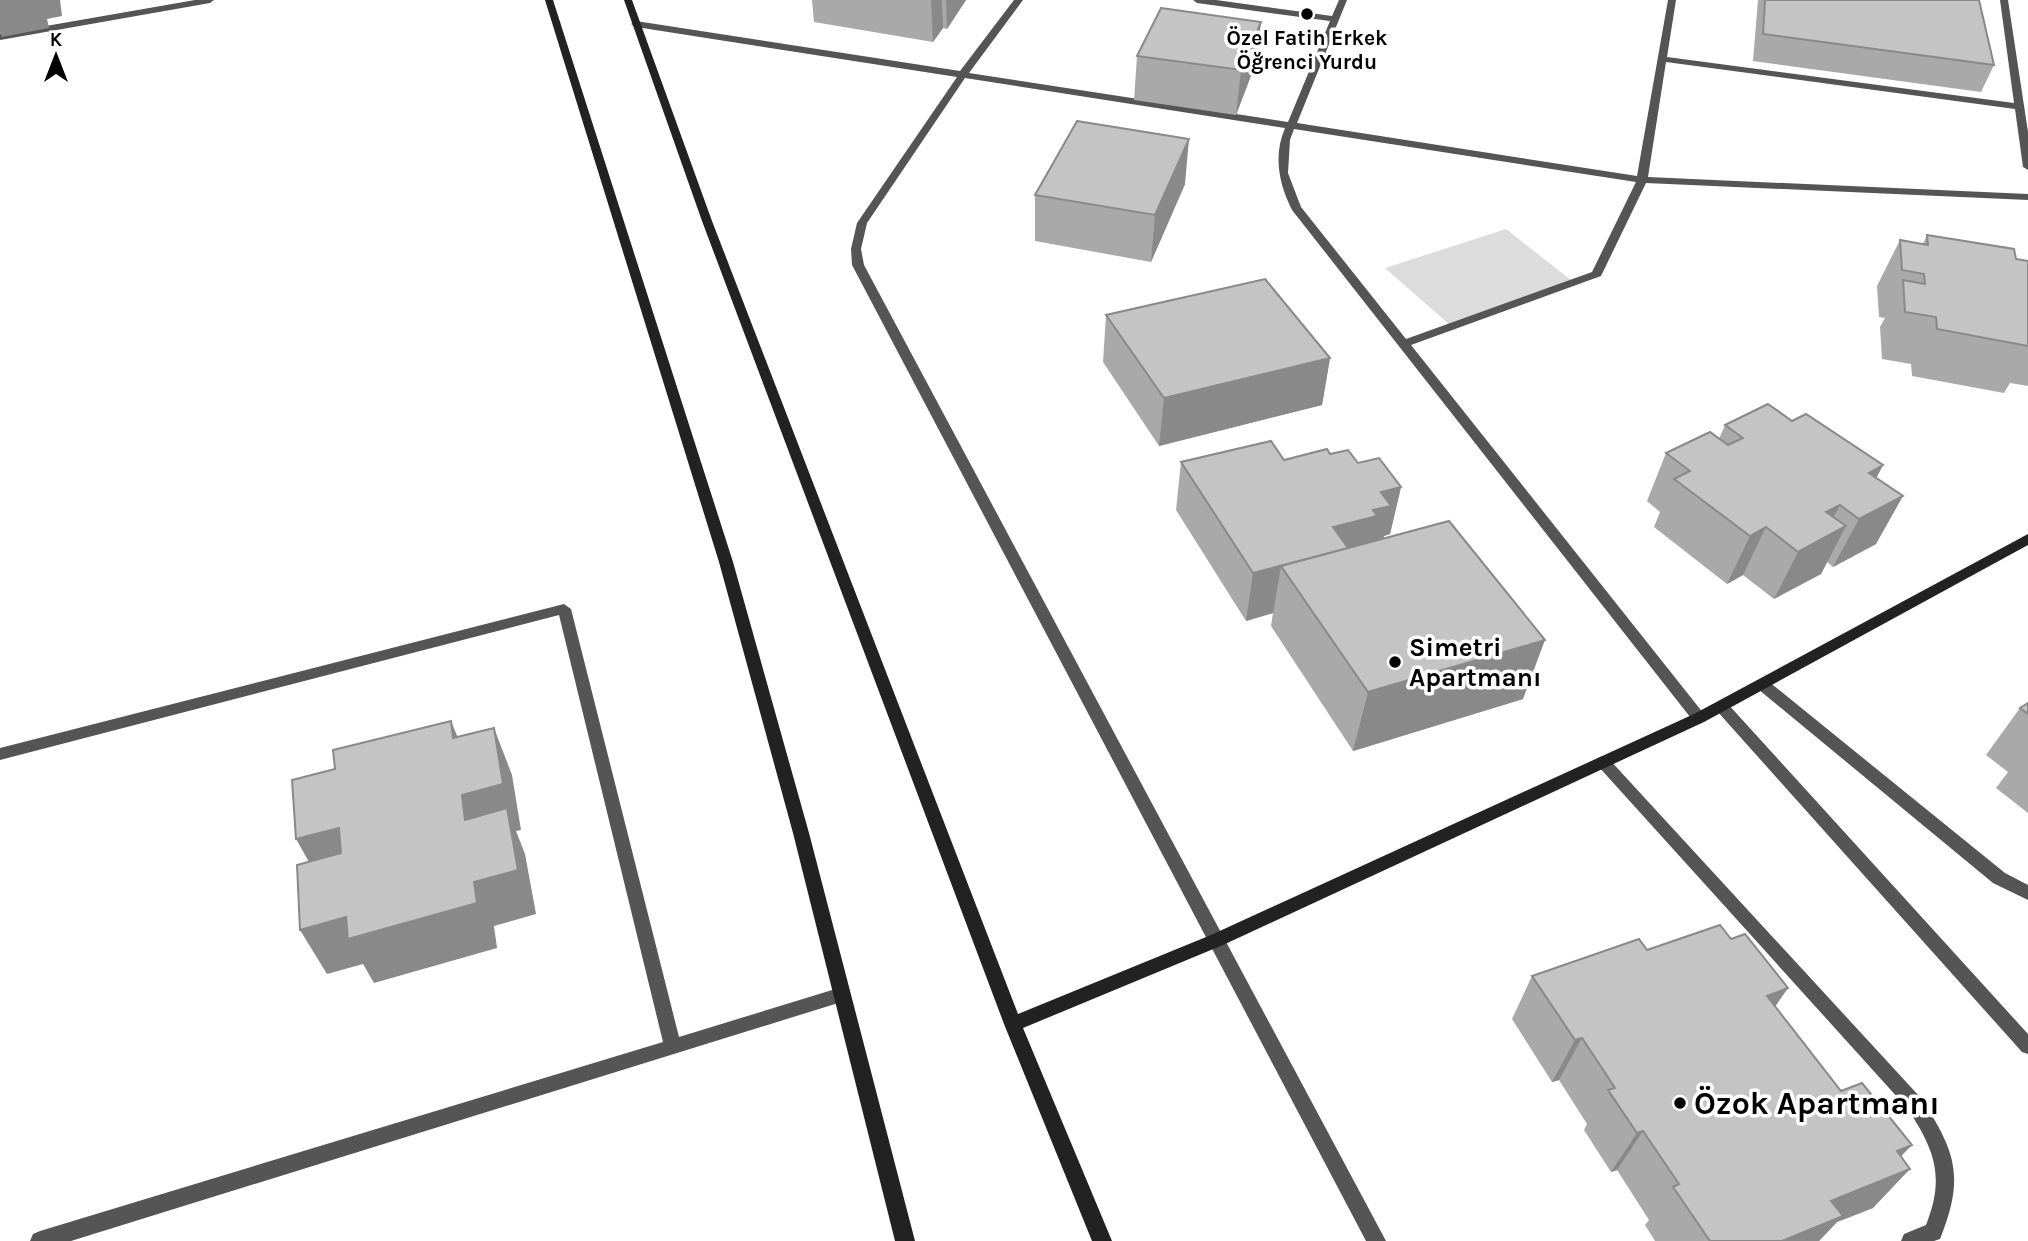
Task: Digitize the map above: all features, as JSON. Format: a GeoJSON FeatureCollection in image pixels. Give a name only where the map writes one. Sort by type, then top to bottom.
{"type":"FeatureCollection","features":[{"type":"Feature","properties":{"kind":"street"},"geometry":{"type":"LineString","coordinates":[[143,0],[143,12]]}},
{"type":"Feature","properties":{"kind":"street"},"geometry":{"type":"LineString","coordinates":[[0,37],[211,0]]}},
{"type":"Feature","properties":{"kind":"street"},"geometry":{"type":"LineString","coordinates":[[549,0],[726,562],[905,1241]]}},
{"type":"Feature","properties":{"kind":"street"},"geometry":{"type":"LineString","coordinates":[[628,0],[707,220],[1013,1024],[1102,1241]]}},
{"type":"Feature","properties":{"kind":"street"},"geometry":{"type":"LineString","coordinates":[[1019,0],[963,74],[862,223],[856,249],[858,265],[1376,1241]]}},
{"type":"Feature","properties":{"kind":"street"},"geometry":{"type":"LineString","coordinates":[[1197,0],[1335,19]]}},
{"type":"Feature","properties":{"kind":"street"},"geometry":{"type":"LineString","coordinates":[[1343,0],[1290,125],[1282,157],[1283,173],[1296,208],[1699,718]]}},
{"type":"Feature","properties":{"kind":"street"},"geometry":{"type":"LineString","coordinates":[[1402,344],[1597,274],[1642,180],[1672,0]]}},
{"type":"Feature","properties":{"kind":"street"},"geometry":{"type":"LineString","coordinates":[[2004,0],[2022,104],[2028,167]]}},
{"type":"Feature","properties":{"kind":"street"},"geometry":{"type":"LineString","coordinates":[[636,24],[1642,180],[2028,197]]}},
{"type":"Feature","properties":{"kind":"street"},"geometry":{"type":"LineString","coordinates":[[1662,59],[2022,104]]}},
{"type":"Feature","properties":{"kind":"street"},"geometry":{"type":"LineString","coordinates":[[1013,1024],[1217,940],[1699,718],[2028,539]]}},
{"type":"Feature","properties":{"kind":"street"},"geometry":{"type":"LineString","coordinates":[[0,754],[564,609],[673,1047]]}},
{"type":"Feature","properties":{"kind":"street"},"geometry":{"type":"LineString","coordinates":[[1763,685],[1999,878],[2028,893]]}},
{"type":"Feature","properties":{"kind":"street"},"geometry":{"type":"LineString","coordinates":[[1722,707],[2028,1046]]}},
{"type":"Feature","properties":{"kind":"street"},"geometry":{"type":"LineString","coordinates":[[1603,762],[1914,1103],[1930,1126],[1947,1176],[1945,1206],[1933,1232],[1911,1241]]}},
{"type":"Feature","properties":{"kind":"street"},"geometry":{"type":"LineString","coordinates":[[40,1241],[842,995]]}},
{"type":"Feature","properties":{"kind":"shaded area"},"geometry":{"type":"Polygon","coordinates":[[[1506,229],[1576,284],[1451,326],[1385,268],[1506,229]]]}},
{"type":"Feature","properties":{"kind":"building"},"geometry":{"type":"Polygon","coordinates":[[[1765,0],[1979,0],[1994,65],[1763,34],[1765,0]]]}},
{"type":"Feature","properties":{"kind":"building"},"geometry":{"type":"Polygon","coordinates":[[[1161,8],[1261,22],[1241,70],[1137,56],[1161,8]]]}},
{"type":"Feature","properties":{"kind":"building"},"geometry":{"type":"Polygon","coordinates":[[[1077,121],[1189,139],[1155,215],[1035,195],[1077,121]]]}},
{"type":"Feature","properties":{"kind":"building"},"geometry":{"type":"Polygon","coordinates":[[[1927,235],[2014,249],[2016,259],[2028,261],[2028,346],[1937,329],[1936,317],[1905,312],[1903,280],[1925,284],[1924,274],[1902,270],[1900,240],[1928,245],[1927,235]]]}},
{"type":"Feature","properties":{"kind":"building"},"geometry":{"type":"Polygon","coordinates":[[[1265,279],[1330,358],[1164,398],[1106,315],[1265,279]]]}},
{"type":"Feature","properties":{"kind":"building"},"geometry":{"type":"Polygon","coordinates":[[[1768,404],[1792,421],[1806,414],[1883,465],[1869,473],[1903,496],[1859,519],[1840,505],[1826,512],[1846,526],[1798,552],[1766,527],[1750,536],[1674,479],[1690,471],[1666,453],[1710,432],[1728,445],[1743,438],[1725,425],[1768,404]]]}},
{"type":"Feature","properties":{"kind":"building"},"geometry":{"type":"Polygon","coordinates":[[[1271,441],[1284,460],[1327,449],[1330,454],[1348,450],[1358,463],[1379,458],[1401,487],[1381,492],[1391,506],[1373,510],[1377,516],[1333,527],[1348,548],[1253,573],[1181,462],[1271,441]]]}},
{"type":"Feature","properties":{"kind":"building"},"geometry":{"type":"Polygon","coordinates":[[[1449,521],[1545,640],[1368,692],[1281,566],[1449,521]]]}},
{"type":"Feature","properties":{"kind":"building"},"geometry":{"type":"Polygon","coordinates":[[[2028,703],[2028,714],[2020,708],[2028,703]]]}},
{"type":"Feature","properties":{"kind":"building"},"geometry":{"type":"Polygon","coordinates":[[[451,721],[453,738],[494,728],[503,784],[462,795],[465,820],[507,808],[518,870],[474,882],[477,903],[348,939],[346,917],[300,930],[297,865],[341,853],[339,828],[296,839],[292,780],[335,769],[333,750],[451,721]]]}},
{"type":"Feature","properties":{"kind":"building","name":"Özok Apartmanı"},"geometry":{"type":"Polygon","coordinates":[[[1720,925],[1731,939],[1745,934],[1788,988],[1767,996],[1841,1091],[1862,1083],[1912,1145],[1897,1151],[1910,1169],[1831,1201],[1843,1216],[1782,1241],[1710,1241],[1673,1187],[1679,1184],[1643,1131],[1637,1133],[1608,1090],[1615,1088],[1582,1038],[1575,1040],[1532,976],[1639,939],[1647,950],[1720,925]]]}},
{"type":"Feature","properties":{"kind":"place","name":"Özel Fatih Erkek Öğrenci Yurdu"},"geometry":{"type":"Point","coordinates":[1307,14]}},
{"type":"Feature","properties":{"kind":"place","name":"Simetri Apartmanı"},"geometry":{"type":"Point","coordinates":[1395,662]}},
{"type":"Feature","properties":{"kind":"place","name":"Özok Apartmanı"},"geometry":{"type":"Point","coordinates":[1680,1103]}}]}
